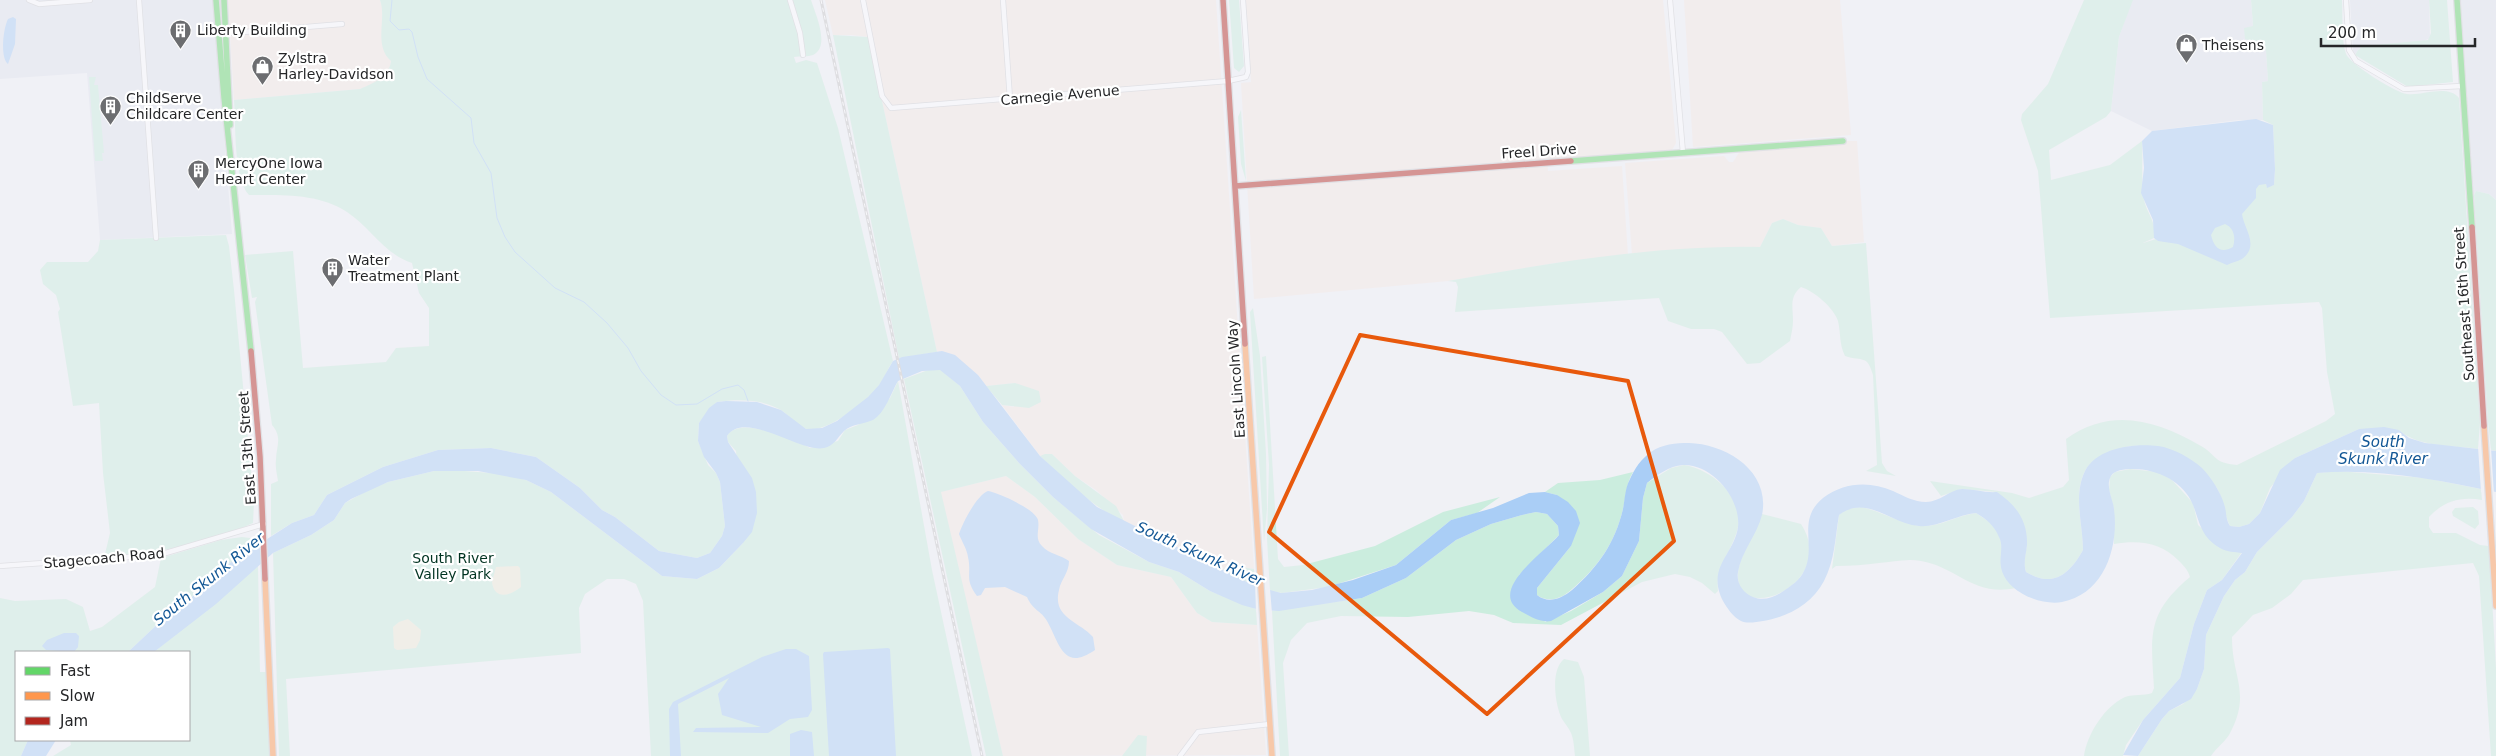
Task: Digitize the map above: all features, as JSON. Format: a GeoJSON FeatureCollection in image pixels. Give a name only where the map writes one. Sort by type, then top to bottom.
{"type":"FeatureCollection","features":[{"type":"Feature","properties":{"kind":"main road","name":"East 13th Street"},"geometry":{"type":"LineString","coordinates":[[216,0],[254,376],[264,524],[273,756]]}},
{"type":"Feature","properties":{"kind":"main road","name":"East 13th Street"},"geometry":{"type":"LineString","coordinates":[[224,0],[232,170]]}},
{"type":"Feature","properties":{"kind":"main road","name":"East Lincoln Way"},"geometry":{"type":"LineString","coordinates":[[1223,0],[1272,756]]}},
{"type":"Feature","properties":{"kind":"main road","name":"Southeast 16th Street"},"geometry":{"type":"LineString","coordinates":[[2457,0],[2496,606]]}},
{"type":"Feature","properties":{"kind":"main road","name":"Freel Drive"},"geometry":{"type":"LineString","coordinates":[[1236,186],[1843,141]]}},
{"type":"Feature","properties":{"kind":"street"},"geometry":{"type":"LineString","coordinates":[[29,0],[40,4],[90,0]]}},
{"type":"Feature","properties":{"kind":"street"},"geometry":{"type":"LineString","coordinates":[[139,0],[156,238]]}},
{"type":"Feature","properties":{"kind":"street"},"geometry":{"type":"LineString","coordinates":[[790,0],[800,33],[803,55]]}},
{"type":"Feature","properties":{"kind":"street","name":"Carnegie Avenue"},"geometry":{"type":"LineString","coordinates":[[863,0],[882,96],[891,108],[1228,81]]}},
{"type":"Feature","properties":{"kind":"street"},"geometry":{"type":"LineString","coordinates":[[1003,0],[1010,98]]}},
{"type":"Feature","properties":{"kind":"street"},"geometry":{"type":"LineString","coordinates":[[1228,81],[1246,77],[1248,72],[1243,0]]}},
{"type":"Feature","properties":{"kind":"street"},"geometry":{"type":"LineString","coordinates":[[1670,0],[1683,153]]}},
{"type":"Feature","properties":{"kind":"street"},"geometry":{"type":"LineString","coordinates":[[2346,0],[2349,50],[2356,61],[2404,89],[2462,86]]}},
{"type":"Feature","properties":{"kind":"street"},"geometry":{"type":"LineString","coordinates":[[219,34],[342,24]]}},
{"type":"Feature","properties":{"kind":"street","name":"Stagecoach Road"},"geometry":{"type":"LineString","coordinates":[[0,566],[159,555],[264,524]]}},
{"type":"Feature","properties":{"kind":"street"},"geometry":{"type":"LineString","coordinates":[[1180,756],[1198,732],[1270,724]]}},
{"type":"Feature","properties":{"kind":"highlighted area"},"geometry":{"type":"Polygon","coordinates":[[[1360,335],[1628,381],[1674,541],[1487,714],[1269,532],[1360,335]]]}},
{"type":"Feature","properties":{"kind":"shaded area"},"geometry":{"type":"Polygon","coordinates":[[[0,0],[213,0],[232,234],[100,240],[87,73],[0,79],[0,0]]]}},
{"type":"Feature","properties":{"kind":"shaded area"},"geometry":{"type":"Polygon","coordinates":[[[228,0],[380,0],[382,6],[383,48],[391,61],[390,67],[378,82],[360,89],[234,100],[228,0]]]}},
{"type":"Feature","properties":{"kind":"shaded area"},"geometry":{"type":"Polygon","coordinates":[[[825,0],[1216,0],[1254,569],[1228,565],[1223,570],[1124,521],[1123,515],[1096,490],[1075,476],[1052,454],[1040,456],[1002,405],[1014,407],[1015,383],[986,386],[978,375],[942,351],[937,352],[868,37],[833,35],[825,0]]]}},
{"type":"Feature","properties":{"kind":"shaded area"},"geometry":{"type":"Polygon","coordinates":[[[1245,0],[1663,0],[1676,143],[1672,150],[1547,160],[1548,171],[1622,166],[1628,256],[1555,263],[1448,281],[1254,299],[1241,83],[1251,82],[1245,0]]]}},
{"type":"Feature","properties":{"kind":"shaded area"},"geometry":{"type":"Polygon","coordinates":[[[1684,0],[1840,0],[1851,135],[1693,147],[1684,0]]]}},
{"type":"Feature","properties":{"kind":"shaded area"},"geometry":{"type":"Polygon","coordinates":[[[2132,0],[2251,0],[2253,26],[2250,41],[2262,45],[2266,51],[2268,81],[2262,82],[2263,120],[2239,120],[2152,131],[2111,111],[2119,37],[2132,0]]]}},
{"type":"Feature","properties":{"kind":"shaded area"},"geometry":{"type":"Polygon","coordinates":[[[2350,0],[2429,0],[2430,38],[2424,41],[2363,46],[2355,55],[2353,51],[2350,0]]]}},
{"type":"Feature","properties":{"kind":"shaded area"},"geometry":{"type":"Polygon","coordinates":[[[2461,0],[2496,0],[2496,200],[2489,194],[2476,191],[2474,195],[2461,0]]]}},
{"type":"Feature","properties":{"kind":"shaded area"},"geometry":{"type":"Polygon","coordinates":[[[1857,141],[1864,242],[1832,246],[1821,228],[1798,225],[1783,219],[1772,223],[1760,247],[1632,254],[1625,163],[1724,156],[1729,162],[1733,162],[1742,148],[1857,141]]]}},
{"type":"Feature","properties":{"kind":"shaded area"},"geometry":{"type":"Polygon","coordinates":[[[1006,476],[1035,497],[1078,539],[1117,565],[1171,577],[1197,613],[1212,622],[1257,625],[1266,755],[1003,756],[940,492],[1006,476]]]}},
{"type":"Feature","properties":{"kind":"green space"},"geometry":{"type":"Polygon","coordinates":[[[380,0],[811,0],[820,29],[821,45],[813,55],[794,57],[796,63],[806,60],[817,63],[838,128],[893,361],[875,391],[857,407],[836,421],[815,429],[803,428],[774,406],[742,400],[717,402],[699,423],[698,441],[708,465],[716,473],[720,482],[725,526],[722,536],[710,553],[697,558],[659,551],[615,517],[602,510],[580,488],[536,457],[491,448],[438,450],[383,467],[327,495],[314,515],[292,523],[271,536],[271,484],[278,481],[276,465],[278,438],[272,425],[255,302],[257,297],[252,298],[245,255],[293,251],[303,368],[386,362],[396,348],[429,346],[429,308],[419,293],[412,263],[402,259],[385,247],[347,212],[324,201],[312,198],[286,195],[249,195],[240,176],[238,164],[234,100],[360,89],[380,79],[390,67],[391,61],[386,55],[381,40],[382,7],[380,0]]]}},
{"type":"Feature","properties":{"kind":"green space"},"geometry":{"type":"Polygon","coordinates":[[[1229,0],[1239,0],[1244,66],[1239,72],[1234,68],[1229,0]]]}},
{"type":"Feature","properties":{"kind":"green space"},"geometry":{"type":"Polygon","coordinates":[[[2084,0],[2133,0],[2119,37],[2111,111],[2106,117],[2049,150],[2051,180],[2110,165],[2142,141],[2144,200],[2155,232],[2154,238],[2143,243],[2156,239],[2158,241],[2259,184],[2266,184],[2267,187],[2274,185],[2273,125],[2263,120],[2262,82],[2268,81],[2266,51],[2262,44],[2245,39],[2244,28],[2253,26],[2251,0],[2342,0],[2344,48],[2349,59],[2374,77],[2401,92],[2413,94],[2441,91],[2454,94],[2459,98],[2480,423],[2478,449],[2426,443],[2407,436],[2399,430],[2359,429],[2295,458],[2270,488],[2260,513],[2249,524],[2239,527],[2230,526],[2219,491],[2211,481],[2139,446],[2117,449],[2101,456],[2085,471],[2081,480],[2079,500],[2083,550],[2078,559],[2066,572],[2052,579],[2036,577],[2026,572],[2024,563],[2027,544],[1997,492],[1962,489],[1941,496],[1930,481],[2012,493],[2029,498],[2063,487],[2069,480],[2066,439],[2083,429],[2100,423],[2117,420],[2133,421],[2167,429],[2201,446],[2220,461],[2237,465],[2326,421],[2335,414],[2327,372],[2322,308],[2319,302],[2050,318],[2038,171],[2021,120],[2022,114],[2048,84],[2084,0]]]}},
{"type":"Feature","properties":{"kind":"green space"},"geometry":{"type":"Polygon","coordinates":[[[2429,0],[2447,0],[2453,82],[2408,87],[2355,55],[2363,46],[2428,40],[2431,33],[2429,0]]]}},
{"type":"Feature","properties":{"kind":"green space"},"geometry":{"type":"Polygon","coordinates":[[[833,35],[868,37],[937,352],[899,358],[833,35]]]}},
{"type":"Feature","properties":{"kind":"green space"},"geometry":{"type":"Polygon","coordinates":[[[89,77],[96,77],[94,85],[98,85],[104,153],[102,153],[103,161],[95,161],[89,77]]]}},
{"type":"Feature","properties":{"kind":"green space"},"geometry":{"type":"Polygon","coordinates":[[[1241,110],[1246,181],[1241,164],[1238,117],[1241,110]]]}},
{"type":"Feature","properties":{"kind":"green space"},"geometry":{"type":"Polygon","coordinates":[[[2476,191],[2489,194],[2496,200],[2496,451],[2491,450],[2488,422],[2474,195],[2476,191]]]}},
{"type":"Feature","properties":{"kind":"green space"},"geometry":{"type":"Polygon","coordinates":[[[1783,219],[1798,225],[1821,228],[1832,246],[1866,243],[1882,463],[1887,471],[1896,476],[1866,471],[1877,465],[1873,375],[1869,364],[1864,360],[1845,356],[1836,316],[1823,301],[1812,292],[1801,287],[1793,298],[1793,324],[1790,341],[1760,363],[1747,364],[1722,332],[1714,329],[1691,329],[1668,321],[1659,298],[1455,312],[1458,287],[1456,282],[1448,281],[1603,256],[1682,249],[1760,247],[1772,223],[1783,219]]]}},
{"type":"Feature","properties":{"kind":"green space"},"geometry":{"type":"Polygon","coordinates":[[[226,235],[234,290],[254,503],[253,523],[220,535],[149,553],[105,554],[110,533],[103,473],[99,403],[73,406],[58,312],[60,309],[56,295],[43,284],[40,270],[47,262],[88,262],[98,251],[100,240],[226,235]]]}},
{"type":"Feature","properties":{"kind":"green space"},"geometry":{"type":"Polygon","coordinates":[[[1253,308],[1260,356],[1266,454],[1267,509],[1264,542],[1250,312],[1253,308]]]}},
{"type":"Feature","properties":{"kind":"green space"},"geometry":{"type":"Polygon","coordinates":[[[1266,356],[1278,559],[1284,567],[1303,565],[1375,546],[1443,512],[1500,497],[1477,513],[1451,520],[1396,565],[1328,587],[1282,593],[1270,591],[1267,539],[1269,465],[1262,357],[1266,356]]]}},
{"type":"Feature","properties":{"kind":"green space"},"geometry":{"type":"Polygon","coordinates":[[[931,369],[940,369],[960,386],[983,422],[1019,463],[1053,497],[1099,535],[1149,562],[1179,572],[1210,591],[1256,609],[1257,625],[1212,622],[1197,613],[1171,577],[1117,565],[1078,539],[1035,497],[1006,476],[941,492],[1003,756],[986,756],[904,379],[931,369]]]}},
{"type":"Feature","properties":{"kind":"green space","name":"South River Valley Park"},"geometry":{"type":"Polygon","coordinates":[[[898,381],[932,570],[972,756],[651,756],[643,601],[636,584],[624,579],[607,579],[585,594],[579,608],[581,653],[286,679],[290,756],[279,756],[273,553],[311,535],[334,520],[345,503],[370,489],[388,482],[434,471],[452,470],[504,474],[526,480],[551,492],[662,576],[697,579],[719,568],[743,543],[736,451],[728,442],[727,436],[734,430],[754,428],[791,439],[810,448],[838,441],[845,430],[858,425],[890,398],[898,381]]]}},
{"type":"Feature","properties":{"kind":"green space"},"geometry":{"type":"Polygon","coordinates":[[[1015,383],[1039,391],[1041,402],[1029,408],[1002,405],[986,386],[1015,383]]]}},
{"type":"Feature","properties":{"kind":"green space"},"geometry":{"type":"Polygon","coordinates":[[[1052,454],[1075,476],[1116,506],[1124,521],[1103,510],[1080,493],[1040,456],[1052,454]]]}},
{"type":"Feature","properties":{"kind":"green space"},"geometry":{"type":"Polygon","coordinates":[[[1684,465],[1707,473],[1718,481],[1734,500],[1738,512],[1735,537],[1720,569],[1718,591],[1715,594],[1702,583],[1690,577],[1675,574],[1642,582],[1561,625],[1513,623],[1494,615],[1469,611],[1408,617],[1341,616],[1307,623],[1291,640],[1283,663],[1289,756],[1280,756],[1272,611],[1362,598],[1406,578],[1456,540],[1491,524],[1536,512],[1547,514],[1558,526],[1559,535],[1519,575],[1545,622],[1571,611],[1603,592],[1622,576],[1639,541],[1643,498],[1647,483],[1671,468],[1684,465]]]}},
{"type":"Feature","properties":{"kind":"green space"},"geometry":{"type":"Polygon","coordinates":[[[2130,469],[2159,472],[2172,480],[2193,503],[2198,525],[2228,551],[2242,552],[2222,580],[2207,590],[2194,624],[2180,678],[2143,720],[2126,745],[2123,756],[2084,756],[2093,730],[2111,707],[2125,697],[2152,693],[2154,688],[2152,639],[2154,626],[2165,602],[2190,577],[2179,561],[2157,546],[2132,542],[2114,544],[2114,509],[2109,490],[2110,477],[2115,472],[2130,469]]]}},
{"type":"Feature","properties":{"kind":"green space"},"geometry":{"type":"Polygon","coordinates":[[[2338,471],[2425,478],[2481,489],[2482,500],[2460,499],[2441,507],[2429,517],[2429,527],[2433,533],[2456,533],[2480,545],[2489,546],[2496,668],[2496,756],[2491,756],[2479,576],[2473,563],[2303,580],[2291,594],[2272,608],[2253,615],[2232,637],[2239,686],[2239,708],[2229,735],[2211,756],[2138,756],[2169,711],[2183,704],[2197,689],[2204,669],[2206,635],[2224,596],[2235,580],[2245,572],[2257,552],[2292,517],[2304,501],[2317,473],[2338,471]]]}},
{"type":"Feature","properties":{"kind":"green space"},"geometry":{"type":"Polygon","coordinates":[[[1633,472],[1620,521],[1610,544],[1597,563],[1581,581],[1563,596],[1546,599],[1537,595],[1537,588],[1571,546],[1557,495],[1545,492],[1558,483],[1600,480],[1633,472]]]}},
{"type":"Feature","properties":{"kind":"green space"},"geometry":{"type":"Polygon","coordinates":[[[1861,507],[1918,526],[1931,526],[1976,513],[1990,523],[1998,534],[2001,541],[2006,573],[2016,588],[2001,590],[1977,585],[1934,564],[1916,560],[1836,566],[1832,569],[1839,515],[1846,509],[1861,507]]]}},
{"type":"Feature","properties":{"kind":"green space"},"geometry":{"type":"Polygon","coordinates":[[[2473,507],[2478,511],[2479,524],[2475,529],[2453,516],[2452,512],[2455,508],[2473,507]]]}},
{"type":"Feature","properties":{"kind":"green space"},"geometry":{"type":"Polygon","coordinates":[[[1762,514],[1801,524],[1809,546],[1807,565],[1797,580],[1783,591],[1767,597],[1752,597],[1741,590],[1738,574],[1744,552],[1762,514]]]}},
{"type":"Feature","properties":{"kind":"green space"},"geometry":{"type":"Polygon","coordinates":[[[242,537],[257,539],[257,546],[230,563],[219,576],[162,620],[129,651],[15,651],[15,741],[28,741],[21,756],[0,756],[0,598],[15,601],[66,599],[83,607],[90,631],[102,627],[155,587],[161,558],[221,540],[242,537]]]}},
{"type":"Feature","properties":{"kind":"green space"},"geometry":{"type":"Polygon","coordinates":[[[1228,565],[1254,569],[1255,586],[1223,570],[1228,565]]]}},
{"type":"Feature","properties":{"kind":"green space"},"geometry":{"type":"Polygon","coordinates":[[[258,566],[260,672],[269,672],[273,756],[53,756],[71,745],[70,741],[190,741],[190,651],[155,651],[258,566]]]}},
{"type":"Feature","properties":{"kind":"green space"},"geometry":{"type":"Polygon","coordinates":[[[1564,659],[1578,662],[1584,677],[1590,756],[1575,756],[1572,736],[1562,719],[1557,705],[1555,679],[1560,664],[1564,659]]]}},
{"type":"Feature","properties":{"kind":"green space"},"geometry":{"type":"Polygon","coordinates":[[[1138,735],[1147,736],[1146,756],[1122,756],[1138,735]]]}},
{"type":"Feature","properties":{"kind":"sand"},"geometry":{"type":"Polygon","coordinates":[[[518,566],[520,568],[521,587],[512,593],[503,595],[496,592],[492,582],[496,567],[518,566]]]}},
{"type":"Feature","properties":{"kind":"sand"},"geometry":{"type":"Polygon","coordinates":[[[408,619],[421,630],[420,640],[416,648],[397,650],[394,648],[393,627],[399,622],[408,619]]]}},
{"type":"Feature","properties":{"kind":"water"},"geometry":{"type":"Polygon","coordinates":[[[13,17],[16,19],[15,44],[8,64],[5,61],[3,50],[4,36],[8,19],[13,17]]]}},
{"type":"Feature","properties":{"kind":"water"},"geometry":{"type":"Polygon","coordinates":[[[2256,119],[2273,125],[2274,185],[2267,188],[2266,184],[2259,185],[2256,189],[2256,198],[2242,214],[2250,237],[2250,249],[2242,259],[2227,265],[2178,244],[2158,241],[2154,238],[2153,220],[2141,193],[2144,168],[2142,141],[2152,131],[2256,119]],[[2225,224],[2215,228],[2211,235],[2216,246],[2222,250],[2233,247],[2234,240],[2234,233],[2225,224]]]}},
{"type":"Feature","properties":{"kind":"water","name":"South Skunk River"},"geometry":{"type":"Polygon","coordinates":[[[942,351],[955,355],[978,375],[1040,456],[1097,507],[1255,586],[1281,593],[1312,590],[1353,580],[1396,565],[1451,520],[1493,508],[1529,493],[1545,492],[1557,495],[1568,502],[1576,511],[1580,523],[1571,546],[1537,588],[1537,595],[1541,598],[1550,600],[1559,598],[1572,590],[1590,572],[1610,544],[1620,521],[1628,482],[1639,464],[1655,449],[1679,443],[1717,448],[1731,455],[1753,473],[1760,485],[1763,499],[1762,515],[1757,530],[1742,557],[1738,576],[1739,584],[1743,590],[1749,595],[1760,599],[1779,594],[1795,583],[1800,577],[1807,562],[1809,552],[1810,515],[1823,498],[1848,486],[1875,486],[1922,502],[1936,500],[1953,491],[1962,489],[1997,492],[2010,502],[2023,521],[2027,536],[2026,572],[2044,579],[2052,579],[2066,572],[2078,559],[2083,550],[2079,500],[2081,480],[2085,471],[2098,457],[2118,448],[2128,446],[2149,445],[2164,447],[2182,454],[2198,464],[2218,490],[2223,500],[2230,526],[2239,527],[2249,524],[2260,513],[2280,470],[2295,458],[2359,429],[2384,427],[2399,430],[2409,438],[2425,443],[2496,451],[2496,492],[2407,476],[2362,472],[2317,473],[2304,501],[2292,517],[2257,552],[2245,572],[2235,580],[2224,596],[2206,635],[2204,669],[2197,689],[2191,699],[2169,711],[2138,756],[2123,755],[2143,720],[2180,678],[2194,624],[2207,590],[2222,580],[2242,553],[2231,552],[2214,544],[2202,529],[2193,505],[2183,489],[2168,478],[2150,471],[2131,469],[2120,470],[2112,474],[2109,484],[2115,524],[2114,539],[2106,567],[2089,590],[2062,602],[2053,603],[2034,599],[2016,590],[2009,583],[2001,567],[2001,544],[1999,537],[1995,529],[1976,513],[1932,525],[1919,526],[1869,509],[1859,508],[1849,509],[1839,515],[1828,573],[1819,589],[1806,603],[1790,613],[1772,619],[1749,623],[1743,622],[1733,615],[1723,601],[1718,579],[1719,570],[1736,537],[1738,516],[1735,505],[1723,485],[1705,470],[1683,465],[1668,469],[1647,483],[1643,498],[1639,541],[1622,576],[1603,592],[1551,621],[1532,618],[1522,612],[1512,604],[1510,594],[1521,572],[1559,535],[1558,526],[1547,514],[1536,512],[1491,524],[1456,540],[1406,578],[1362,598],[1279,611],[1260,610],[1242,605],[1210,591],[1179,572],[1149,562],[1091,529],[1053,497],[1019,463],[983,422],[960,386],[940,370],[922,371],[898,381],[884,408],[877,417],[847,429],[833,444],[824,448],[813,448],[759,429],[746,427],[735,429],[727,436],[728,442],[752,478],[756,492],[757,513],[752,532],[743,543],[719,568],[697,579],[662,576],[551,492],[526,480],[478,471],[434,471],[388,482],[351,499],[345,503],[334,520],[311,535],[273,553],[216,604],[155,651],[129,651],[162,620],[219,576],[230,563],[292,523],[314,515],[327,495],[383,467],[438,450],[491,448],[536,457],[580,488],[602,510],[615,517],[659,551],[697,558],[710,553],[722,536],[725,526],[720,482],[704,457],[698,441],[699,423],[709,408],[717,402],[757,402],[781,410],[806,429],[822,428],[837,421],[868,397],[879,385],[893,361],[902,357],[942,351]]]}},
{"type":"Feature","properties":{"kind":"water"},"geometry":{"type":"Polygon","coordinates":[[[988,491],[1008,498],[1030,511],[1038,520],[1038,540],[1040,543],[1048,551],[1069,561],[1068,569],[1059,590],[1059,607],[1068,618],[1093,637],[1095,650],[1084,656],[1069,657],[1059,646],[1045,617],[1032,605],[1027,597],[1005,587],[985,588],[981,595],[977,596],[969,581],[969,563],[966,548],[959,534],[975,503],[988,491]]]}},
{"type":"Feature","properties":{"kind":"water"},"geometry":{"type":"Polygon","coordinates":[[[64,633],[76,633],[79,636],[78,647],[75,651],[46,650],[42,646],[47,640],[64,633]]]}},
{"type":"Feature","properties":{"kind":"water"},"geometry":{"type":"Polygon","coordinates":[[[786,649],[796,649],[809,656],[812,710],[808,717],[790,719],[768,733],[693,732],[696,728],[761,727],[722,715],[718,694],[729,678],[678,704],[681,756],[670,756],[669,709],[673,702],[762,657],[786,649]]]}},
{"type":"Feature","properties":{"kind":"water"},"geometry":{"type":"Polygon","coordinates":[[[890,649],[896,756],[829,756],[824,652],[890,649]]]}},
{"type":"Feature","properties":{"kind":"water"},"geometry":{"type":"Polygon","coordinates":[[[801,730],[812,732],[814,756],[790,756],[790,734],[801,730]]]}},
{"type":"Feature","properties":{"kind":"water"},"geometry":{"type":"Polygon","coordinates":[[[28,741],[55,741],[46,756],[21,756],[28,741]]]}},
{"type":"Feature","properties":{"kind":"pier"},"geometry":{"type":"Polygon","coordinates":[[[2478,447],[2491,448],[2494,494],[2481,492],[2478,447]]]}},
{"type":"Feature","properties":{"kind":"pier"},"geometry":{"type":"Polygon","coordinates":[[[1255,583],[1270,589],[1272,613],[1256,612],[1255,583]]]}},
{"type":"Feature","properties":{"kind":"waterway"},"geometry":{"type":"LineString","coordinates":[[392,0],[390,21],[399,30],[409,29],[412,32],[418,57],[427,79],[471,118],[474,143],[491,173],[497,218],[505,237],[515,252],[555,288],[584,302],[607,323],[628,348],[641,371],[661,395],[676,405],[697,404],[722,389],[738,385],[744,390],[748,401]]}},
{"type":"Feature","properties":{"kind":"railway"},"geometry":{"type":"LineString","coordinates":[[821,0],[982,756]]}},
{"type":"Feature","properties":{"kind":"traffic: fast"},"geometry":{"type":"LineString","coordinates":[[216,0],[224,97],[251,351]]}},
{"type":"Feature","properties":{"kind":"traffic: fast"},"geometry":{"type":"LineString","coordinates":[[224,0],[230,125]]}},
{"type":"Feature","properties":{"kind":"traffic: fast"},"geometry":{"type":"LineString","coordinates":[[2457,0],[2472,227]]}},
{"type":"Feature","properties":{"kind":"traffic: fast"},"geometry":{"type":"LineString","coordinates":[[1571,161],[1843,141]]}},
{"type":"Feature","properties":{"kind":"traffic: slow"},"geometry":{"type":"LineString","coordinates":[[1245,344],[1272,756]]}},
{"type":"Feature","properties":{"kind":"traffic: slow"},"geometry":{"type":"LineString","coordinates":[[2484,426],[2496,606]]}},
{"type":"Feature","properties":{"kind":"traffic: slow"},"geometry":{"type":"LineString","coordinates":[[265,579],[273,756]]}},
{"type":"Feature","properties":{"kind":"traffic: jam"},"geometry":{"type":"LineString","coordinates":[[1223,0],[1245,344]]}},
{"type":"Feature","properties":{"kind":"traffic: jam"},"geometry":{"type":"LineString","coordinates":[[1236,186],[1571,161]]}},
{"type":"Feature","properties":{"kind":"traffic: jam"},"geometry":{"type":"LineString","coordinates":[[2472,227],[2484,426]]}},
{"type":"Feature","properties":{"kind":"traffic: jam"},"geometry":{"type":"LineString","coordinates":[[251,351],[260,457],[265,579]]}},
{"type":"Feature","properties":{"kind":"place","name":"Liberty Building"},"geometry":{"type":"Point","coordinates":[181,49]}},
{"type":"Feature","properties":{"kind":"place","name":"Theisens"},"geometry":{"type":"Point","coordinates":[2186,64]}},
{"type":"Feature","properties":{"kind":"place","name":"Zylstra Harley-Davidson"},"geometry":{"type":"Point","coordinates":[262,85]}},
{"type":"Feature","properties":{"kind":"place","name":"ChildServe Childcare Center"},"geometry":{"type":"Point","coordinates":[110,125]}},
{"type":"Feature","properties":{"kind":"place","name":"MercyOne Iowa Heart Center"},"geometry":{"type":"Point","coordinates":[199,190]}},
{"type":"Feature","properties":{"kind":"place","name":"Water Treatment Plant"},"geometry":{"type":"Point","coordinates":[332,287]}}]}
